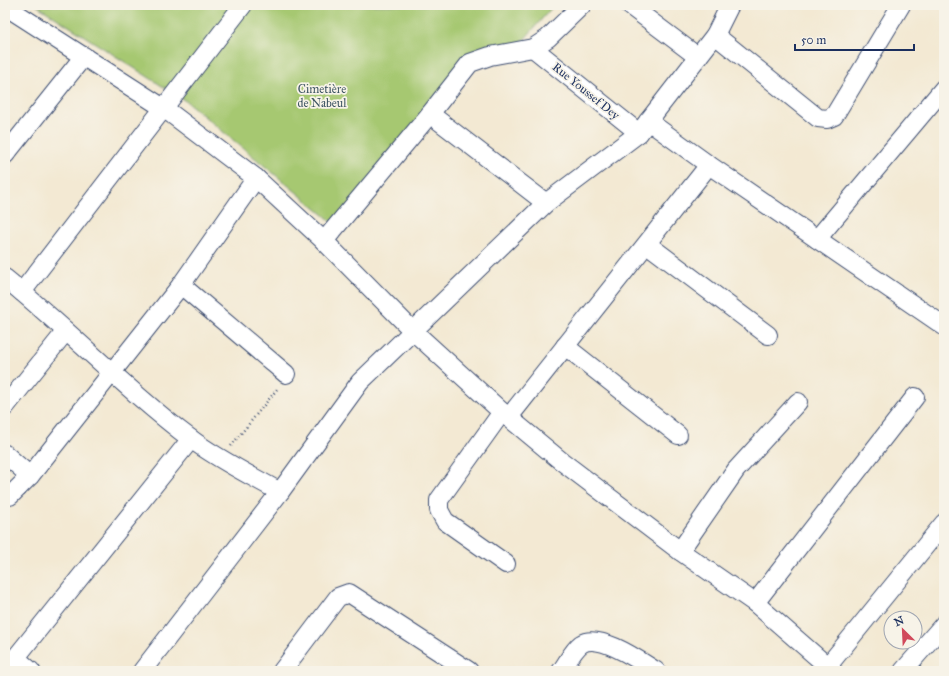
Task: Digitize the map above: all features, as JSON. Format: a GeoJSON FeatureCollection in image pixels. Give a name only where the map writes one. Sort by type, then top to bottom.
{"type":"FeatureCollection","features":[{"type":"Feature","properties":{"kind":"street"},"geometry":{"type":"LineString","coordinates":[[22,292],[165,109],[243,5]]}},
{"type":"Feature","properties":{"kind":"street"},"geometry":{"type":"LineString","coordinates":[[324,241],[430,114],[470,63],[490,56],[533,48],[548,38],[582,5]]}},
{"type":"Feature","properties":{"kind":"street"},"geometry":{"type":"LineString","coordinates":[[629,5],[698,57]]}},
{"type":"Feature","properties":{"kind":"street"},"geometry":{"type":"LineString","coordinates":[[142,671],[280,492],[360,382],[412,330],[546,203],[644,127],[715,35],[730,5]]}},
{"type":"Feature","properties":{"kind":"street"},"geometry":{"type":"LineString","coordinates":[[715,35],[818,118],[827,119],[834,116],[901,5]]}},
{"type":"Feature","properties":{"kind":"street"},"geometry":{"type":"LineString","coordinates":[[5,6],[165,109],[256,178],[324,241],[412,330],[505,414],[560,460],[755,604],[830,669],[944,522]]}},
{"type":"Feature","properties":{"kind":"street","name":"Rue Youssef Dey"},"geometry":{"type":"LineString","coordinates":[[533,48],[644,127],[709,165],[944,326]]}},
{"type":"Feature","properties":{"kind":"street"},"geometry":{"type":"LineString","coordinates":[[5,155],[84,56]]}},
{"type":"Feature","properties":{"kind":"street"},"geometry":{"type":"LineString","coordinates":[[817,239],[944,88]]}},
{"type":"Feature","properties":{"kind":"street"},"geometry":{"type":"LineString","coordinates":[[430,114],[546,203]]}},
{"type":"Feature","properties":{"kind":"street"},"geometry":{"type":"LineString","coordinates":[[506,564],[445,521],[439,510],[439,500],[505,414],[565,346],[648,244],[709,165]]}},
{"type":"Feature","properties":{"kind":"street"},"geometry":{"type":"LineString","coordinates":[[10,496],[30,476],[181,285],[256,178]]}},
{"type":"Feature","properties":{"kind":"street"},"geometry":{"type":"LineString","coordinates":[[648,244],[768,336]]}},
{"type":"Feature","properties":{"kind":"street"},"geometry":{"type":"LineString","coordinates":[[5,278],[112,373],[191,439],[220,459],[280,492]]}},
{"type":"Feature","properties":{"kind":"street"},"geometry":{"type":"LineString","coordinates":[[181,285],[286,374]]}},
{"type":"Feature","properties":{"kind":"street"},"geometry":{"type":"LineString","coordinates":[[5,407],[66,331]]}},
{"type":"Feature","properties":{"kind":"street"},"geometry":{"type":"LineString","coordinates":[[565,346],[678,435]]}},
{"type":"Feature","properties":{"kind":"street"},"geometry":{"type":"LineString","coordinates":[[755,604],[915,397]]}},
{"type":"Feature","properties":{"kind":"street"},"geometry":{"type":"LineString","coordinates":[[680,550],[736,470],[798,402]]}},
{"type":"Feature","properties":{"kind":"street"},"geometry":{"type":"LineString","coordinates":[[32,671],[10,665],[191,439]]}},
{"type":"Feature","properties":{"kind":"street"},"geometry":{"type":"LineString","coordinates":[[5,454],[30,476]]}},
{"type":"Feature","properties":{"kind":"street"},"geometry":{"type":"LineString","coordinates":[[282,671],[338,597],[349,593],[469,671]]}},
{"type":"Feature","properties":{"kind":"street"},"geometry":{"type":"LineString","coordinates":[[903,671],[944,624]]}},
{"type":"Feature","properties":{"kind":"street"},"geometry":{"type":"LineString","coordinates":[[561,671],[580,645],[590,640],[596,640],[626,653],[656,671]]}},
{"type":"Feature","properties":{"kind":"path"},"geometry":{"type":"LineString","coordinates":[[220,459],[283,382],[286,374]]}},
{"type":"Feature","properties":{"kind":"green space","name":"Cimetière de Nabeul"},"geometry":{"type":"Polygon","coordinates":[[[36,5],[554,5],[516,49],[471,56],[336,225],[187,102],[36,5]]]}}]}
